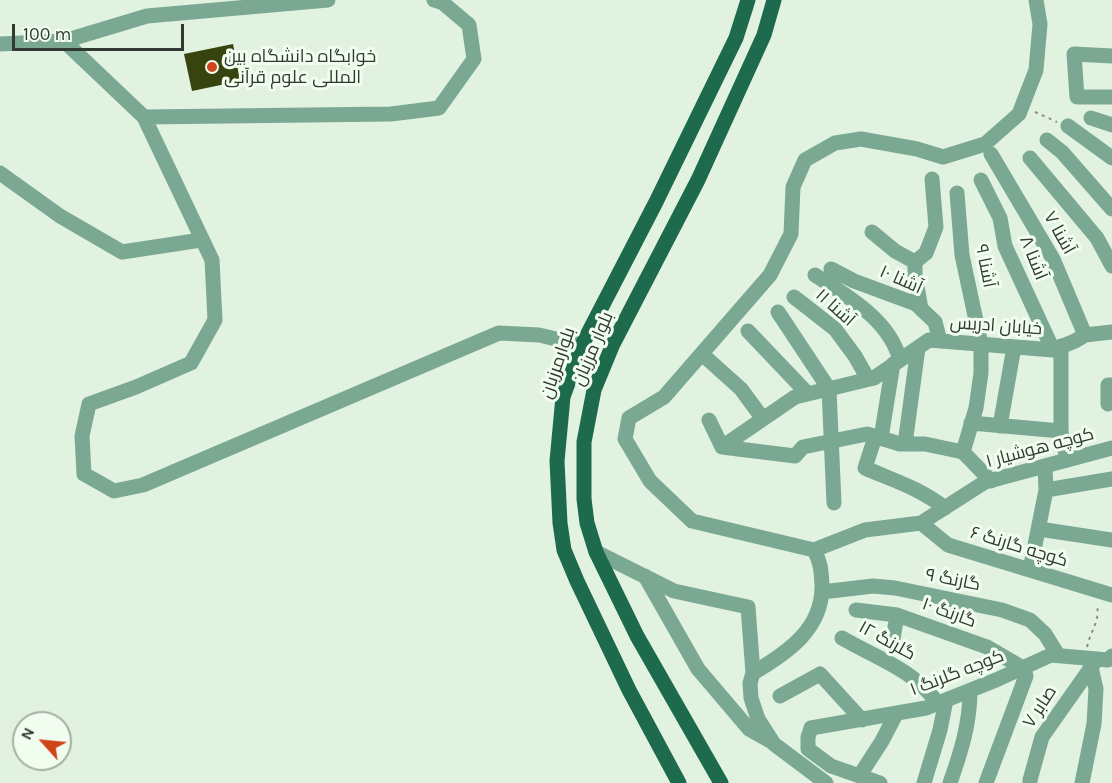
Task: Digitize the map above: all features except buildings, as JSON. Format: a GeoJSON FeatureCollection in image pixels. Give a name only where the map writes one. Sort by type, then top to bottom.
{"type":"FeatureCollection","features":[{"type":"Feature","properties":{"kind":"main road","name":"بلوارمرزبان"},"geometry":{"type":"LineString","coordinates":[[679,783],[629,690],[564,550],[557,460],[563,397],[582,345],[656,202],[736,38],[748,0]]}},
{"type":"Feature","properties":{"kind":"main road","name":"بلوار مرزبان"},"geometry":{"type":"LineString","coordinates":[[721,783],[637,636],[596,552],[587,523],[584,499],[584,442],[594,390],[613,344],[703,170],[764,35],[774,0]]}},
{"type":"Feature","properties":{"kind":"street"},"geometry":{"type":"LineString","coordinates":[[0,44],[64,41],[147,16],[328,0]]}},
{"type":"Feature","properties":{"kind":"street"},"geometry":{"type":"LineString","coordinates":[[144,117],[391,114],[439,108],[474,59],[469,25],[443,3],[434,0]]}},
{"type":"Feature","properties":{"kind":"street"},"geometry":{"type":"LineString","coordinates":[[753,673],[782,656],[811,628],[821,605],[821,563],[814,550],[692,521],[650,481],[625,439],[629,418],[664,397],[770,275],[791,234],[793,187],[805,160],[835,143],[861,139],[918,149],[943,157],[985,144],[1019,114],[1036,70],[1040,24],[1036,0]]}},
{"type":"Feature","properties":{"kind":"street"},"geometry":{"type":"LineString","coordinates":[[64,41],[144,117],[212,260],[215,320],[191,363],[89,404],[82,436],[84,474],[114,491],[143,485],[499,333],[539,335],[582,345]]}},
{"type":"Feature","properties":{"kind":"street"},"geometry":{"type":"LineString","coordinates":[[1112,56],[1074,54],[1077,97],[1112,97]]}},
{"type":"Feature","properties":{"kind":"street"},"geometry":{"type":"LineString","coordinates":[[1090,118],[1112,125]]}},
{"type":"Feature","properties":{"kind":"street"},"geometry":{"type":"LineString","coordinates":[[1068,126],[1112,158]]}},
{"type":"Feature","properties":{"kind":"street"},"geometry":{"type":"LineString","coordinates":[[1047,140],[1062,152],[1112,209]]}},
{"type":"Feature","properties":{"kind":"street","name":"آشنا ۷"},"geometry":{"type":"LineString","coordinates":[[991,154],[1053,259],[1085,335]]}},
{"type":"Feature","properties":{"kind":"street"},"geometry":{"type":"LineString","coordinates":[[1030,158],[1097,238],[1112,266]]}},
{"type":"Feature","properties":{"kind":"street"},"geometry":{"type":"LineString","coordinates":[[0,173],[60,216],[122,252],[201,240]]}},
{"type":"Feature","properties":{"kind":"street"},"geometry":{"type":"LineString","coordinates":[[915,262],[926,253],[936,227],[932,179]]}},
{"type":"Feature","properties":{"kind":"street","name":"آشنا ۸"},"geometry":{"type":"LineString","coordinates":[[981,180],[1000,218],[1005,246],[1057,348]]}},
{"type":"Feature","properties":{"kind":"street","name":"آشنا ۹"},"geometry":{"type":"LineString","coordinates":[[957,193],[962,255],[981,344],[981,373],[976,408],[963,452]]}},
{"type":"Feature","properties":{"kind":"street"},"geometry":{"type":"LineString","coordinates":[[872,231],[895,251],[915,262]]}},
{"type":"Feature","properties":{"kind":"street"},"geometry":{"type":"LineString","coordinates":[[915,262],[921,309]]}},
{"type":"Feature","properties":{"kind":"street","name":"آشنا ۱۰"},"geometry":{"type":"LineString","coordinates":[[831,269],[854,281],[916,304],[935,322],[940,341]]}},
{"type":"Feature","properties":{"kind":"street"},"geometry":{"type":"LineString","coordinates":[[815,275],[863,307],[875,318],[897,346],[897,362],[878,438],[865,468],[927,494],[945,508]]}},
{"type":"Feature","properties":{"kind":"street","name":"آشنا ۱۱"},"geometry":{"type":"LineString","coordinates":[[794,297],[835,329],[855,356],[868,379]]}},
{"type":"Feature","properties":{"kind":"street"},"geometry":{"type":"LineString","coordinates":[[778,312],[829,389],[834,503]]}},
{"type":"Feature","properties":{"kind":"street"},"geometry":{"type":"LineString","coordinates":[[748,331],[808,394]]}},
{"type":"Feature","properties":{"kind":"street","name":"خیابان ادریس"},"geometry":{"type":"LineString","coordinates":[[722,447],[795,397],[874,378],[929,340],[1057,348],[1085,335],[1112,332]]}},
{"type":"Feature","properties":{"kind":"street"},"geometry":{"type":"LineString","coordinates":[[1000,426],[1014,347]]}},
{"type":"Feature","properties":{"kind":"street"},"geometry":{"type":"LineString","coordinates":[[905,444],[918,348]]}},
{"type":"Feature","properties":{"kind":"street"},"geometry":{"type":"LineString","coordinates":[[1057,348],[1061,431],[1067,460]]}},
{"type":"Feature","properties":{"kind":"street"},"geometry":{"type":"LineString","coordinates":[[702,354],[741,389],[763,419]]}},
{"type":"Feature","properties":{"kind":"street"},"geometry":{"type":"LineString","coordinates":[[1108,404],[1108,385],[1112,385]]}},
{"type":"Feature","properties":{"kind":"street"},"geometry":{"type":"LineString","coordinates":[[709,420],[722,447],[795,456],[803,447],[867,434],[905,444],[925,444],[963,452],[991,481]]}},
{"type":"Feature","properties":{"kind":"street"},"geometry":{"type":"LineString","coordinates":[[971,423],[1061,431]]}},
{"type":"Feature","properties":{"kind":"street","name":"کوچه هوشیار ۱"},"geometry":{"type":"LineString","coordinates":[[814,550],[865,530],[921,523],[985,482],[1112,448]]}},
{"type":"Feature","properties":{"kind":"street"},"geometry":{"type":"LineString","coordinates":[[1030,570],[1046,490],[1045,466]]}},
{"type":"Feature","properties":{"kind":"street"},"geometry":{"type":"LineString","coordinates":[[1046,490],[1112,479]]}},
{"type":"Feature","properties":{"kind":"street","name":"کوچه گارنگ ۶"},"geometry":{"type":"LineString","coordinates":[[921,523],[948,545],[1112,595]]}},
{"type":"Feature","properties":{"kind":"street"},"geometry":{"type":"LineString","coordinates":[[1039,529],[1112,540]]}},
{"type":"Feature","properties":{"kind":"street"},"geometry":{"type":"LineString","coordinates":[[596,552],[674,591],[748,606],[753,673],[750,683],[751,698],[758,719],[774,744]]}},
{"type":"Feature","properties":{"kind":"street"},"geometry":{"type":"LineString","coordinates":[[645,576],[698,669],[748,729],[774,744],[826,783]]}},
{"type":"Feature","properties":{"kind":"street","name":"گارنگ ۹"},"geometry":{"type":"LineString","coordinates":[[822,592],[873,586],[895,588],[1002,610],[1030,620],[1045,634],[1058,655]]}},
{"type":"Feature","properties":{"kind":"street","name":"گارنگ ۱۰"},"geometry":{"type":"LineString","coordinates":[[856,610],[897,615],[987,647],[1023,668]]}},
{"type":"Feature","properties":{"kind":"street"},"geometry":{"type":"LineString","coordinates":[[893,639],[897,615]]}},
{"type":"Feature","properties":{"kind":"street","name":"گلرنگ ۱۲"},"geometry":{"type":"LineString","coordinates":[[842,638],[903,670],[928,689],[953,695]]}},
{"type":"Feature","properties":{"kind":"street","name":"کوچه گلرنگ ۱"},"geometry":{"type":"LineString","coordinates":[[860,775],[831,766],[808,749],[811,728],[926,708],[1051,655],[1096,660]]}},
{"type":"Feature","properties":{"kind":"street"},"geometry":{"type":"LineString","coordinates":[[1082,783],[1094,724],[1096,660]]}},
{"type":"Feature","properties":{"kind":"street","name":"صابر ۷"},"geometry":{"type":"LineString","coordinates":[[1030,783],[1042,737],[1096,660]]}},
{"type":"Feature","properties":{"kind":"street"},"geometry":{"type":"LineString","coordinates":[[986,783],[1026,676],[1023,668]]}},
{"type":"Feature","properties":{"kind":"street"},"geometry":{"type":"LineString","coordinates":[[780,696],[820,674],[862,720]]}},
{"type":"Feature","properties":{"kind":"street"},"geometry":{"type":"LineString","coordinates":[[924,783],[953,695],[970,714],[950,783]]}},
{"type":"Feature","properties":{"kind":"street"},"geometry":{"type":"LineString","coordinates":[[880,783],[860,775],[896,714]]}},
{"type":"Feature","properties":{"kind":"path"},"geometry":{"type":"LineString","coordinates":[[1022,106],[1068,126]]}},
{"type":"Feature","properties":{"kind":"path"},"geometry":{"type":"LineString","coordinates":[[1094,590],[1099,617],[1090,634],[1096,660]]}},
{"type":"Feature","properties":{"kind":"place","name":"خوابگاه دانشگاه بین المللی علوم قرآنی"},"geometry":{"type":"Point","coordinates":[212,67]}}]}
